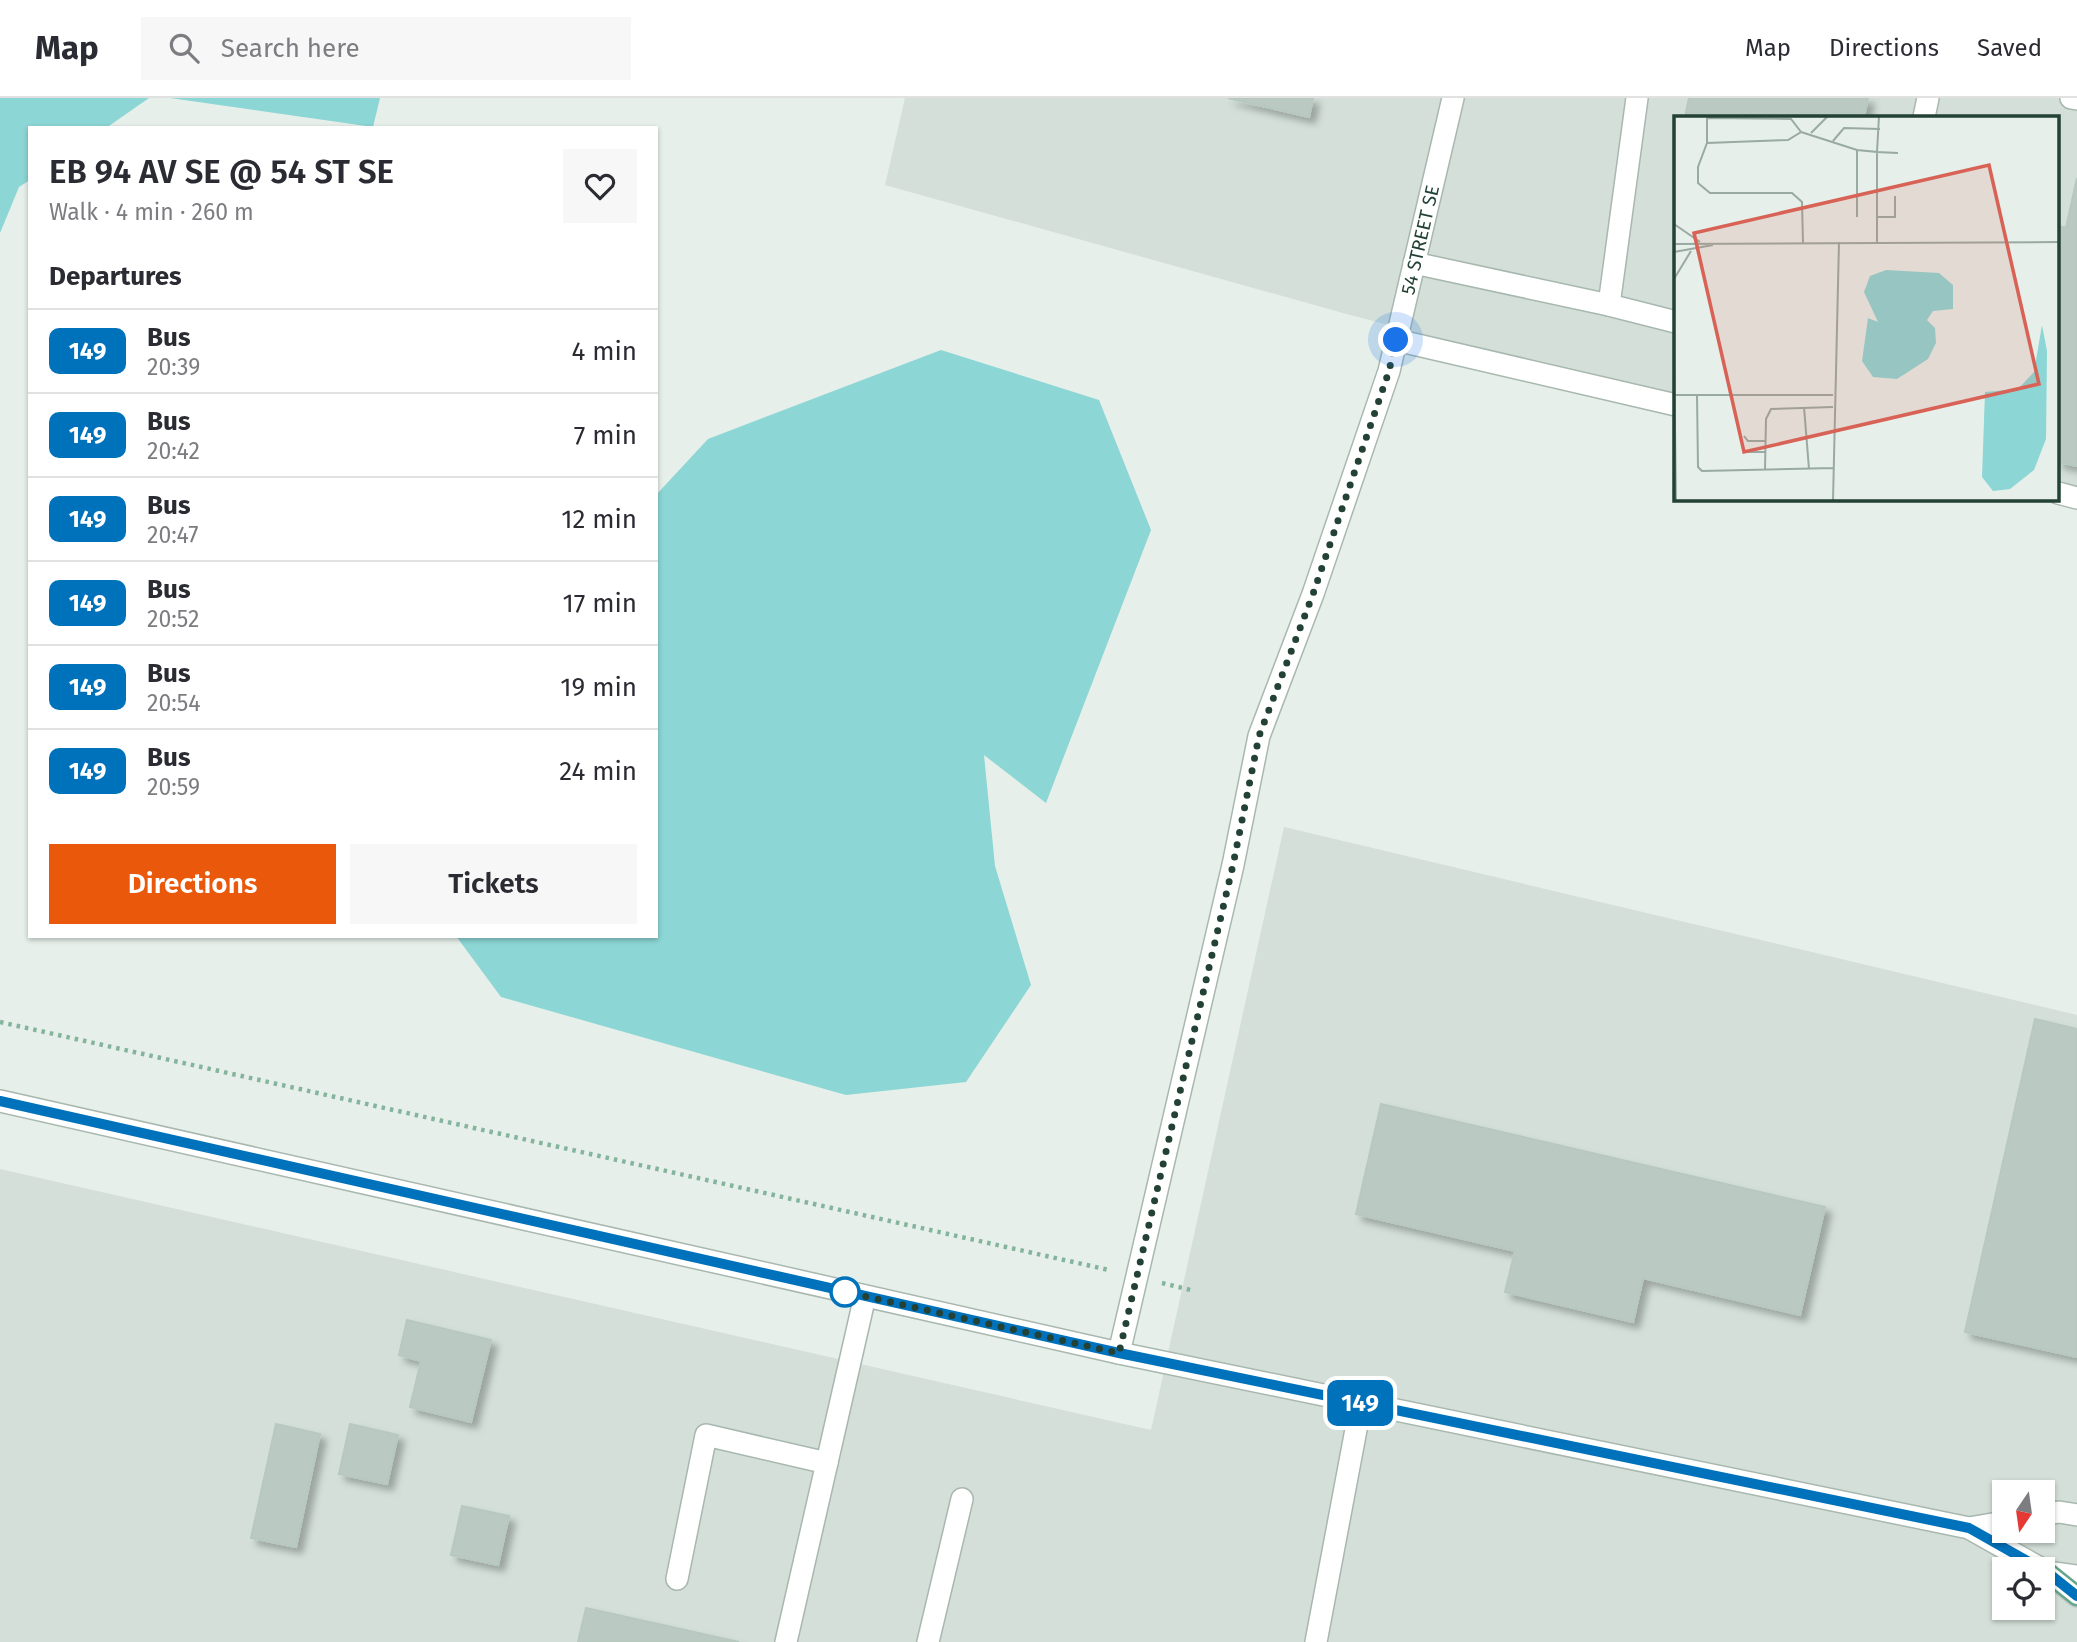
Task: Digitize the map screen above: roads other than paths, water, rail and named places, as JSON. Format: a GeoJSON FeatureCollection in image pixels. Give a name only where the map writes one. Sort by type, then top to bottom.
{"type":"FeatureCollection","features":[{"type":"Feature","properties":{"kind":"main road"},"geometry":{"type":"LineString","coordinates":[[2055,1578],[2077,1596]]}},
{"type":"Feature","properties":{"kind":"street","name":"54 STREET SE"},"geometry":{"type":"LineString","coordinates":[[1119,1353],[1233,865],[1259,736],[1313,594],[1389,371],[1453,98]]}},
{"type":"Feature","properties":{"kind":"street"},"geometry":{"type":"LineString","coordinates":[[1609,305],[1637,98]]}},
{"type":"Feature","properties":{"kind":"street"},"geometry":{"type":"LineString","coordinates":[[1924,116],[1928,98]]}},
{"type":"Feature","properties":{"kind":"street"},"geometry":{"type":"LineString","coordinates":[[2071,98],[2077,99]]}},
{"type":"Feature","properties":{"kind":"street"},"geometry":{"type":"LineString","coordinates":[[1415,262],[1674,321]]}},
{"type":"Feature","properties":{"kind":"street"},"geometry":{"type":"LineString","coordinates":[[1396,340],[1674,405]]}},
{"type":"Feature","properties":{"kind":"street"},"geometry":{"type":"LineString","coordinates":[[0,1101],[1119,1353],[1969,1528],[2020,1557]]}},
{"type":"Feature","properties":{"kind":"street"},"geometry":{"type":"LineString","coordinates":[[786,1642],[865,1296]]}},
{"type":"Feature","properties":{"kind":"street"},"geometry":{"type":"LineString","coordinates":[[1316,1642],[1361,1403]]}},
{"type":"Feature","properties":{"kind":"street"},"geometry":{"type":"LineString","coordinates":[[677,1579],[706,1435],[827,1463]]}},
{"type":"Feature","properties":{"kind":"street"},"geometry":{"type":"LineString","coordinates":[[928,1642],[962,1499]]}},
{"type":"Feature","properties":{"kind":"street"},"geometry":{"type":"LineString","coordinates":[[2055,1513],[2077,1515]]}},
{"type":"Feature","properties":{"kind":"street"},"geometry":{"type":"LineString","coordinates":[[1969,1528],[1992,1524]]}},
{"type":"Feature","properties":{"kind":"street"},"geometry":{"type":"LineString","coordinates":[[2055,1573],[2077,1576]]}},
{"type":"Feature","properties":{"kind":"water"},"geometry":{"type":"Polygon","coordinates":[[[0,98],[149,98],[109,126],[28,126],[28,181],[19,187],[0,233],[0,98]]]}},
{"type":"Feature","properties":{"kind":"water"},"geometry":{"type":"Polygon","coordinates":[[[170,98],[380,98],[373,126],[170,98]]]}},
{"type":"Feature","properties":{"kind":"water"},"geometry":{"type":"Polygon","coordinates":[[[941,350],[1099,400],[1151,530],[1046,803],[984,755],[995,866],[1031,985],[966,1082],[846,1095],[501,997],[457,938],[658,938],[658,493],[708,439],[941,350]]]}}]}
